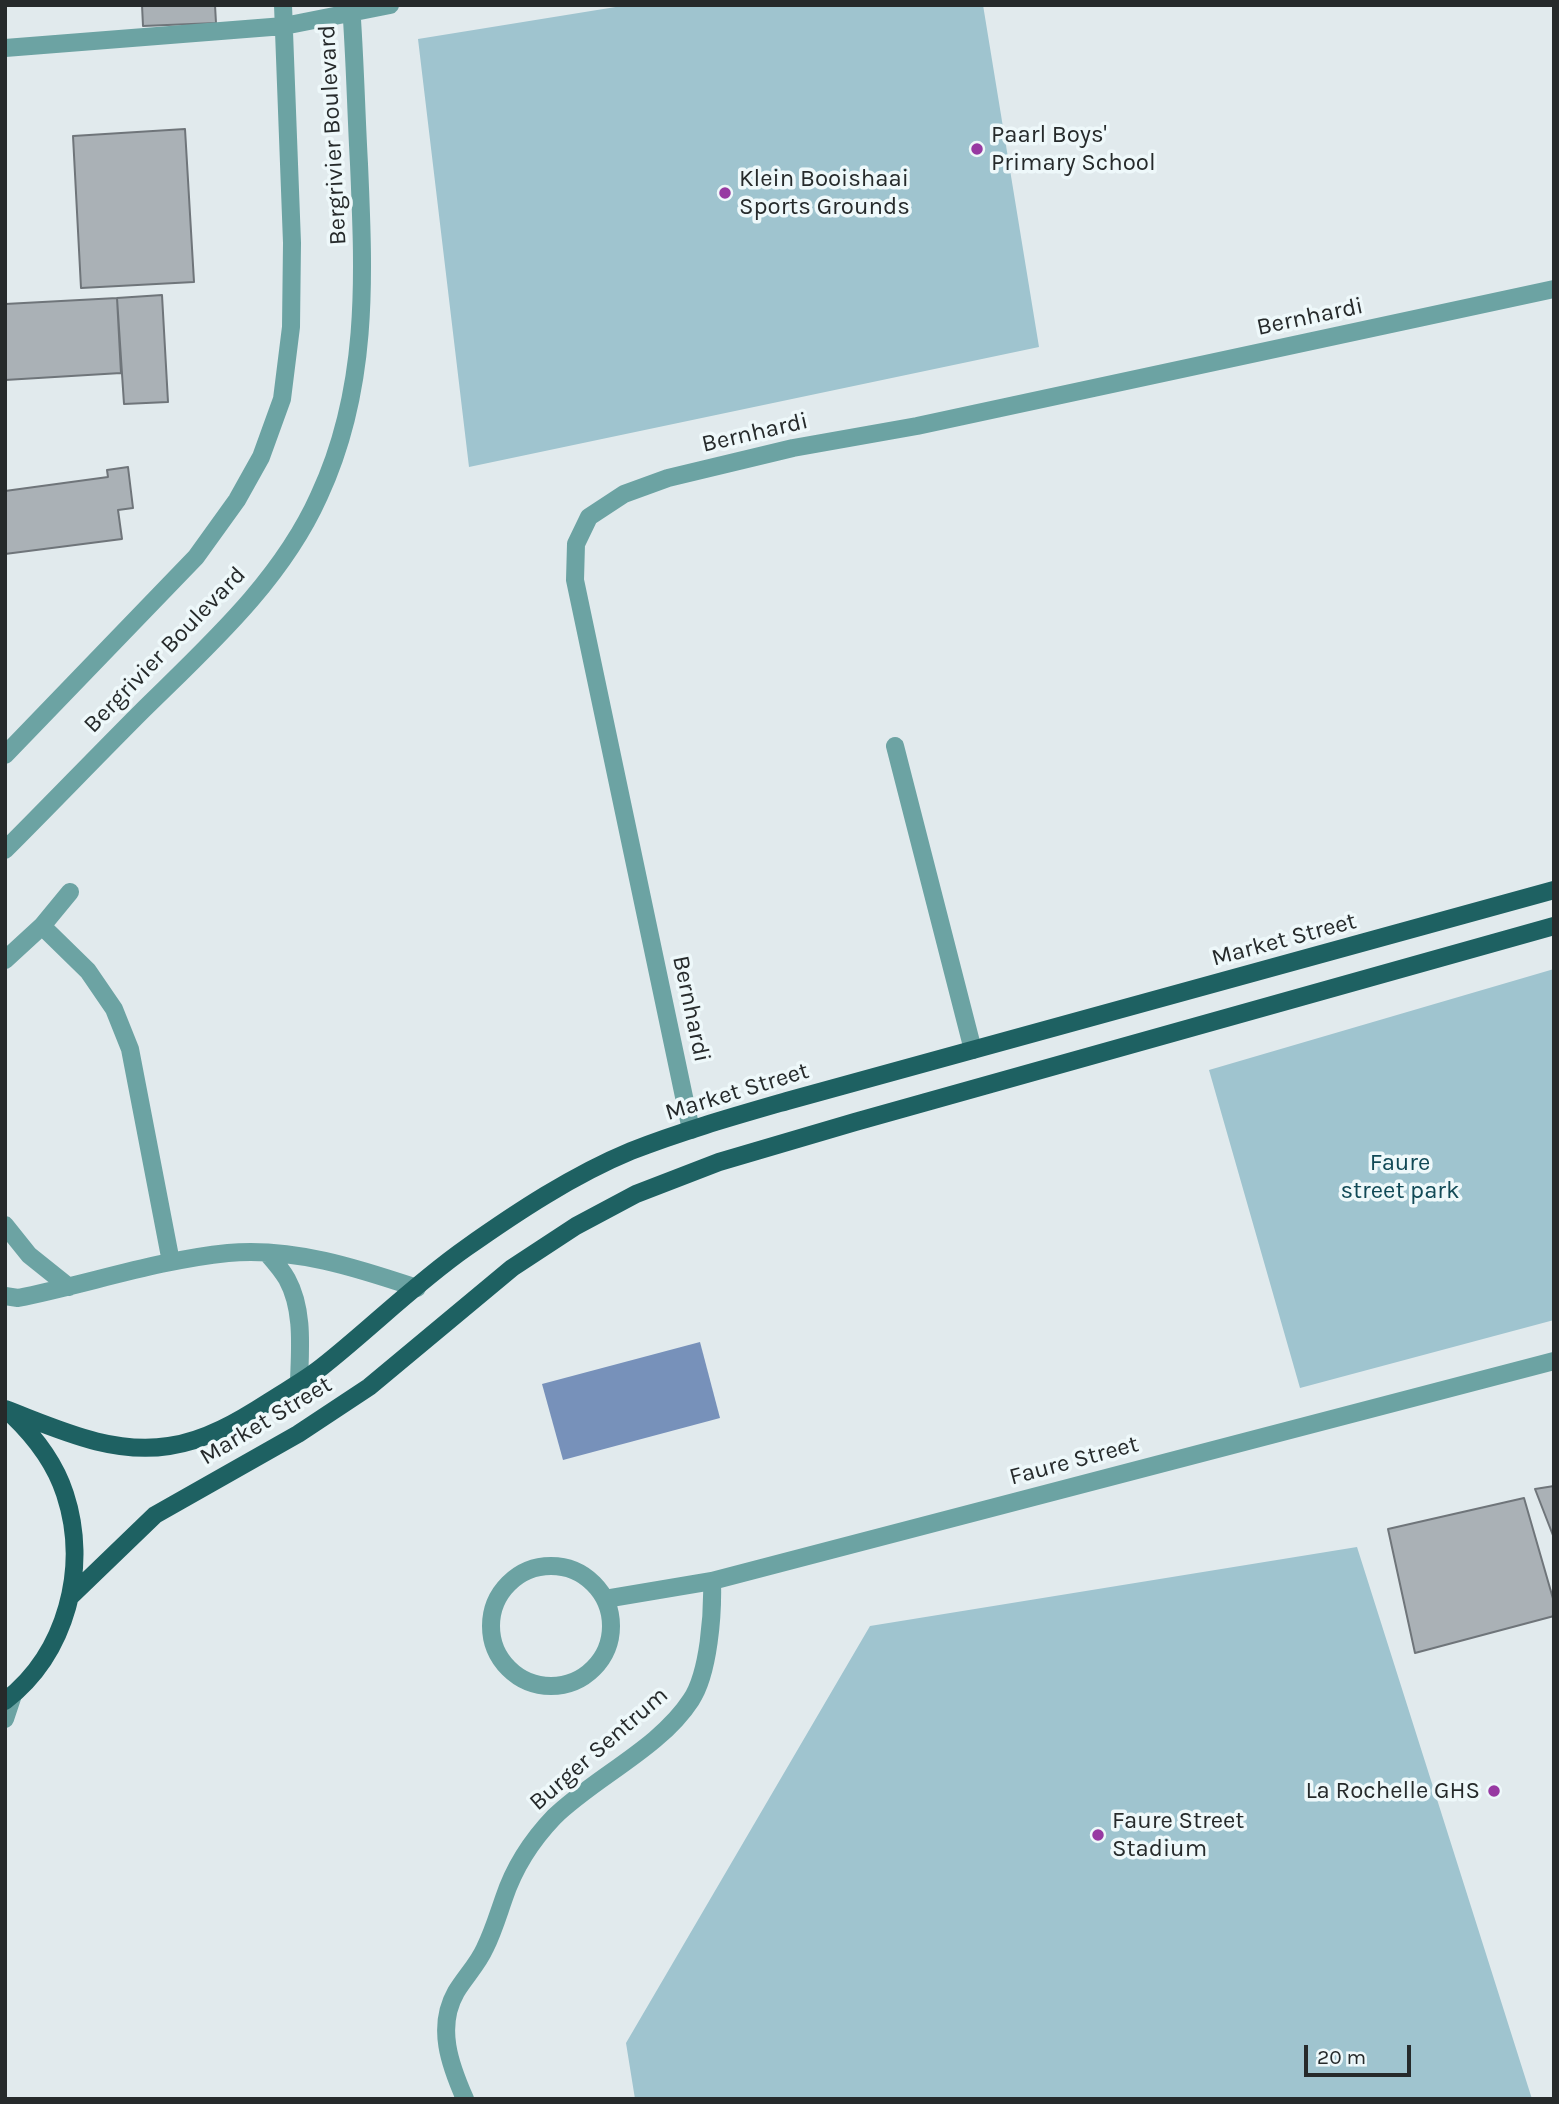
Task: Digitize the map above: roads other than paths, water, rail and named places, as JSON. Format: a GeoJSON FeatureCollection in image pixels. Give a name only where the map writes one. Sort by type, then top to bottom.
{"type":"FeatureCollection","features":[{"type":"Feature","properties":{"kind":"main road","name":"Market Street"},"geometry":{"type":"LineString","coordinates":[[5,1409],[78,1437],[108,1445],[140,1449],[170,1446],[232,1424],[299,1382],[320,1368],[464,1249],[556,1189],[629,1152],[788,1101],[1554,890]]}},
{"type":"Feature","properties":{"kind":"main road","name":"Market Street"},"geometry":{"type":"LineString","coordinates":[[71,1596],[155,1515],[319,1421],[369,1387],[512,1268],[576,1226],[636,1194],[719,1163],[855,1122],[1554,926]]}},
{"type":"Feature","properties":{"kind":"main road"},"geometry":{"type":"LineString","coordinates":[[5,1409],[30,1433],[44,1452],[65,1493],[73,1526],[75,1561],[71,1596],[58,1633],[39,1666],[9,1698]]}},
{"type":"Feature","properties":{"kind":"street","name":"Bergrivier Boulevard"},"geometry":{"type":"LineString","coordinates":[[5,755],[197,557],[237,500],[261,457],[282,399],[291,327],[292,243],[283,5]]}},
{"type":"Feature","properties":{"kind":"street"},"geometry":{"type":"LineString","coordinates":[[5,48],[284,26],[351,9],[390,5]]}},
{"type":"Feature","properties":{"kind":"street","name":"Bergrivier Boulevard"},"geometry":{"type":"LineString","coordinates":[[5,850],[233,620],[290,546],[319,497],[350,408],[360,339],[363,258],[351,9]]}},
{"type":"Feature","properties":{"kind":"street","name":"Bernhardi"},"geometry":{"type":"LineString","coordinates":[[691,1130],[575,580],[576,544],[589,517],[624,495],[668,478],[793,448],[917,426],[1554,289]]}},
{"type":"Feature","properties":{"kind":"street"},"geometry":{"type":"LineString","coordinates":[[895,746],[974,1050]]}},
{"type":"Feature","properties":{"kind":"street"},"geometry":{"type":"LineString","coordinates":[[5,960],[42,926],[70,892]]}},
{"type":"Feature","properties":{"kind":"street"},"geometry":{"type":"LineString","coordinates":[[42,926],[88,971],[114,1009],[130,1049],[171,1262]]}},
{"type":"Feature","properties":{"kind":"street"},"geometry":{"type":"LineString","coordinates":[[5,1225],[29,1255],[69,1287]]}},
{"type":"Feature","properties":{"kind":"street"},"geometry":{"type":"LineString","coordinates":[[5,1296],[18,1298],[171,1262],[229,1253],[267,1253],[307,1258],[358,1269],[417,1288]]}},
{"type":"Feature","properties":{"kind":"street"},"geometry":{"type":"LineString","coordinates":[[267,1253],[287,1279],[295,1301],[301,1335],[299,1382]]}},
{"type":"Feature","properties":{"kind":"street","name":"Faure Street"},"geometry":{"type":"LineString","coordinates":[[605,1599],[712,1581],[1554,1361]]}},
{"type":"Feature","properties":{"kind":"street"},"geometry":{"type":"LineString","coordinates":[[546,1566],[569,1569],[590,1580],[605,1599],[611,1621],[608,1644],[597,1665],[578,1680],[556,1686],[532,1684],[512,1672],[497,1654],[490,1631],[493,1608],[505,1588],[523,1573],[546,1566]]}},
{"type":"Feature","properties":{"kind":"street","name":"Burger Sentrum"},"geometry":{"type":"LineString","coordinates":[[464,2099],[448,2052],[446,2016],[450,2004],[484,1950],[519,1863],[536,1838],[571,1802],[653,1741],[690,1702],[703,1671],[712,1581]]}},
{"type":"Feature","properties":{"kind":"street"},"geometry":{"type":"LineString","coordinates":[[5,1719],[9,1698]]}},
{"type":"Feature","properties":{"kind":"water"},"geometry":{"type":"Polygon","coordinates":[[[700,1342],[720,1418],[563,1460],[542,1384],[700,1342]]]}},
{"type":"Feature","properties":{"kind":"place","name":"Paarl Boys' Primary School"},"geometry":{"type":"Point","coordinates":[977,149]}},
{"type":"Feature","properties":{"kind":"place","name":"Klein Booishaai Sports Grounds"},"geometry":{"type":"Point","coordinates":[725,193]}},
{"type":"Feature","properties":{"kind":"place","name":"La Rochelle GHS"},"geometry":{"type":"Point","coordinates":[1494,1791]}},
{"type":"Feature","properties":{"kind":"place","name":"Faure Street Stadium"},"geometry":{"type":"Point","coordinates":[1098,1835]}},
{"type":"Feature","properties":{"kind":"park label","name":"Faure street park"},"geometry":{"type":"Point","coordinates":[1400,1177]}}]}
